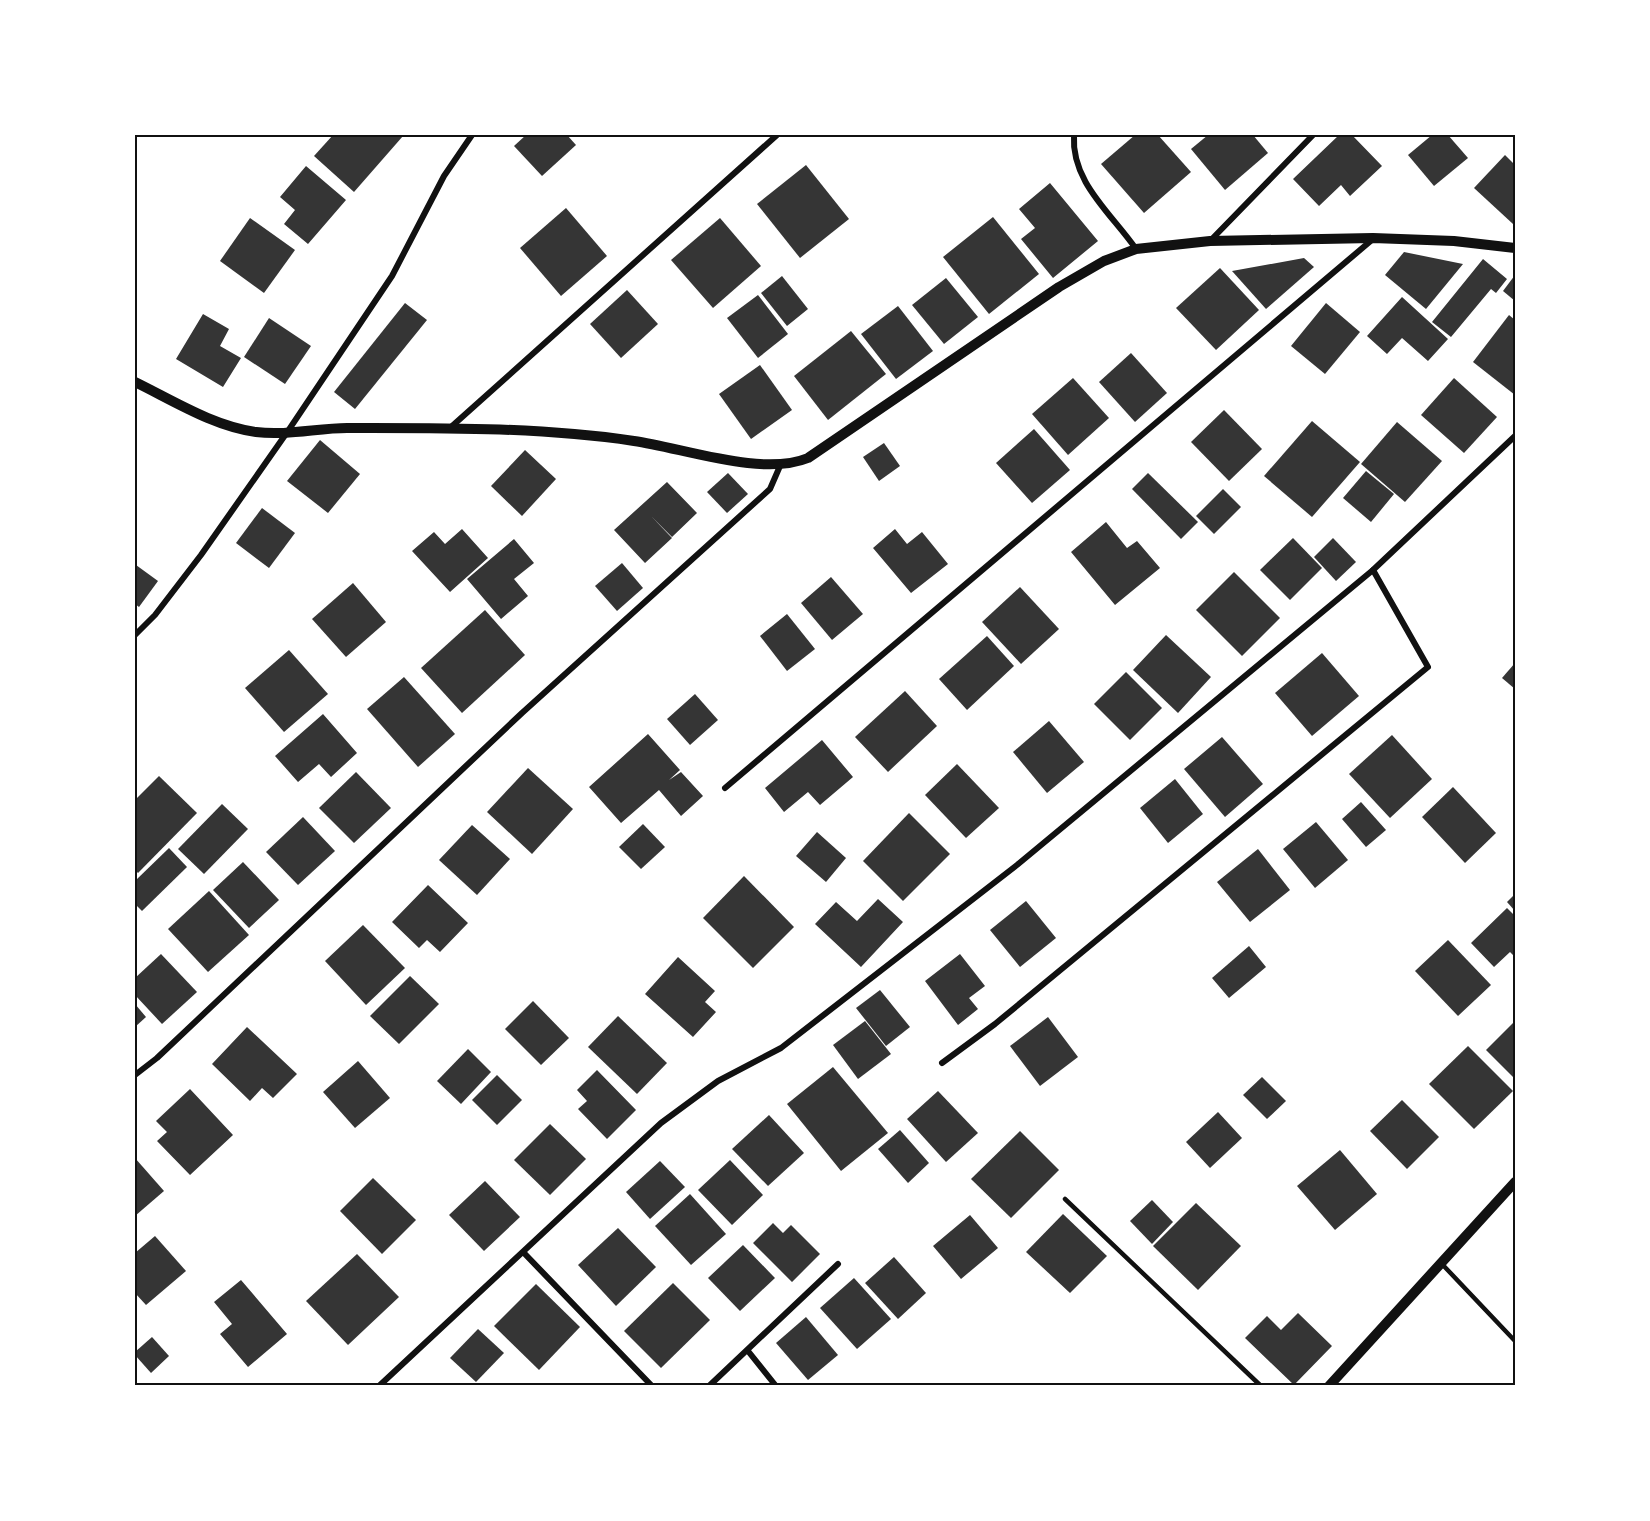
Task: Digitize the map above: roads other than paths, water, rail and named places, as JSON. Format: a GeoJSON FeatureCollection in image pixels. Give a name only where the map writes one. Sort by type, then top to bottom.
{"type":"FeatureCollection","features":[{"type":"Feature","properties":{"kind":"street"},"geometry":{"type":"LineString","coordinates":[[135,635],[155,615],[201,555],[288,431],[392,276],[444,176],[472,135]]}},
{"type":"Feature","properties":{"kind":"street"},"geometry":{"type":"LineString","coordinates":[[450,428],[777,135]]}},
{"type":"Feature","properties":{"kind":"street"},"geometry":{"type":"LineString","coordinates":[[1074,135],[1076,165],[1086,185],[1136,249]]}},
{"type":"Feature","properties":{"kind":"street"},"geometry":{"type":"LineString","coordinates":[[1210,241],[1313,135]]}},
{"type":"Feature","properties":{"kind":"street"},"geometry":{"type":"LineString","coordinates":[[135,382],[231,428],[260,432],[324,428],[539,431],[633,441],[754,464],[780,466],[808,458],[1059,287],[1104,261],[1136,249],[1210,241],[1373,238],[1454,241],[1514,247]]}},
{"type":"Feature","properties":{"kind":"street"},"geometry":{"type":"LineString","coordinates":[[725,788],[1373,238]]}},
{"type":"Feature","properties":{"kind":"street"},"geometry":{"type":"LineString","coordinates":[[379,1386],[661,1123],[718,1081],[781,1048],[1017,865],[1373,570],[1515,436]]}},
{"type":"Feature","properties":{"kind":"street"},"geometry":{"type":"LineString","coordinates":[[135,1075],[157,1058],[522,713],[770,489],[780,466]]}},
{"type":"Feature","properties":{"kind":"street"},"geometry":{"type":"LineString","coordinates":[[942,1064],[995,1024],[1428,667],[1373,570]]}},
{"type":"Feature","properties":{"kind":"street"},"geometry":{"type":"LineString","coordinates":[[1329,1386],[1515,1182]]}},
{"type":"Feature","properties":{"kind":"street"},"geometry":{"type":"LineString","coordinates":[[524,1253],[652,1386]]}},
{"type":"Feature","properties":{"kind":"street"},"geometry":{"type":"LineString","coordinates":[[709,1386],[838,1264]]}},
{"type":"Feature","properties":{"kind":"street"},"geometry":{"type":"LineString","coordinates":[[748,1351],[777,1386]]}},
{"type":"Feature","properties":{"kind":"lane"},"geometry":{"type":"LineString","coordinates":[[1065,1199],[1261,1386]]}},
{"type":"Feature","properties":{"kind":"lane"},"geometry":{"type":"LineString","coordinates":[[1441,1263],[1515,1341]]}}]}
